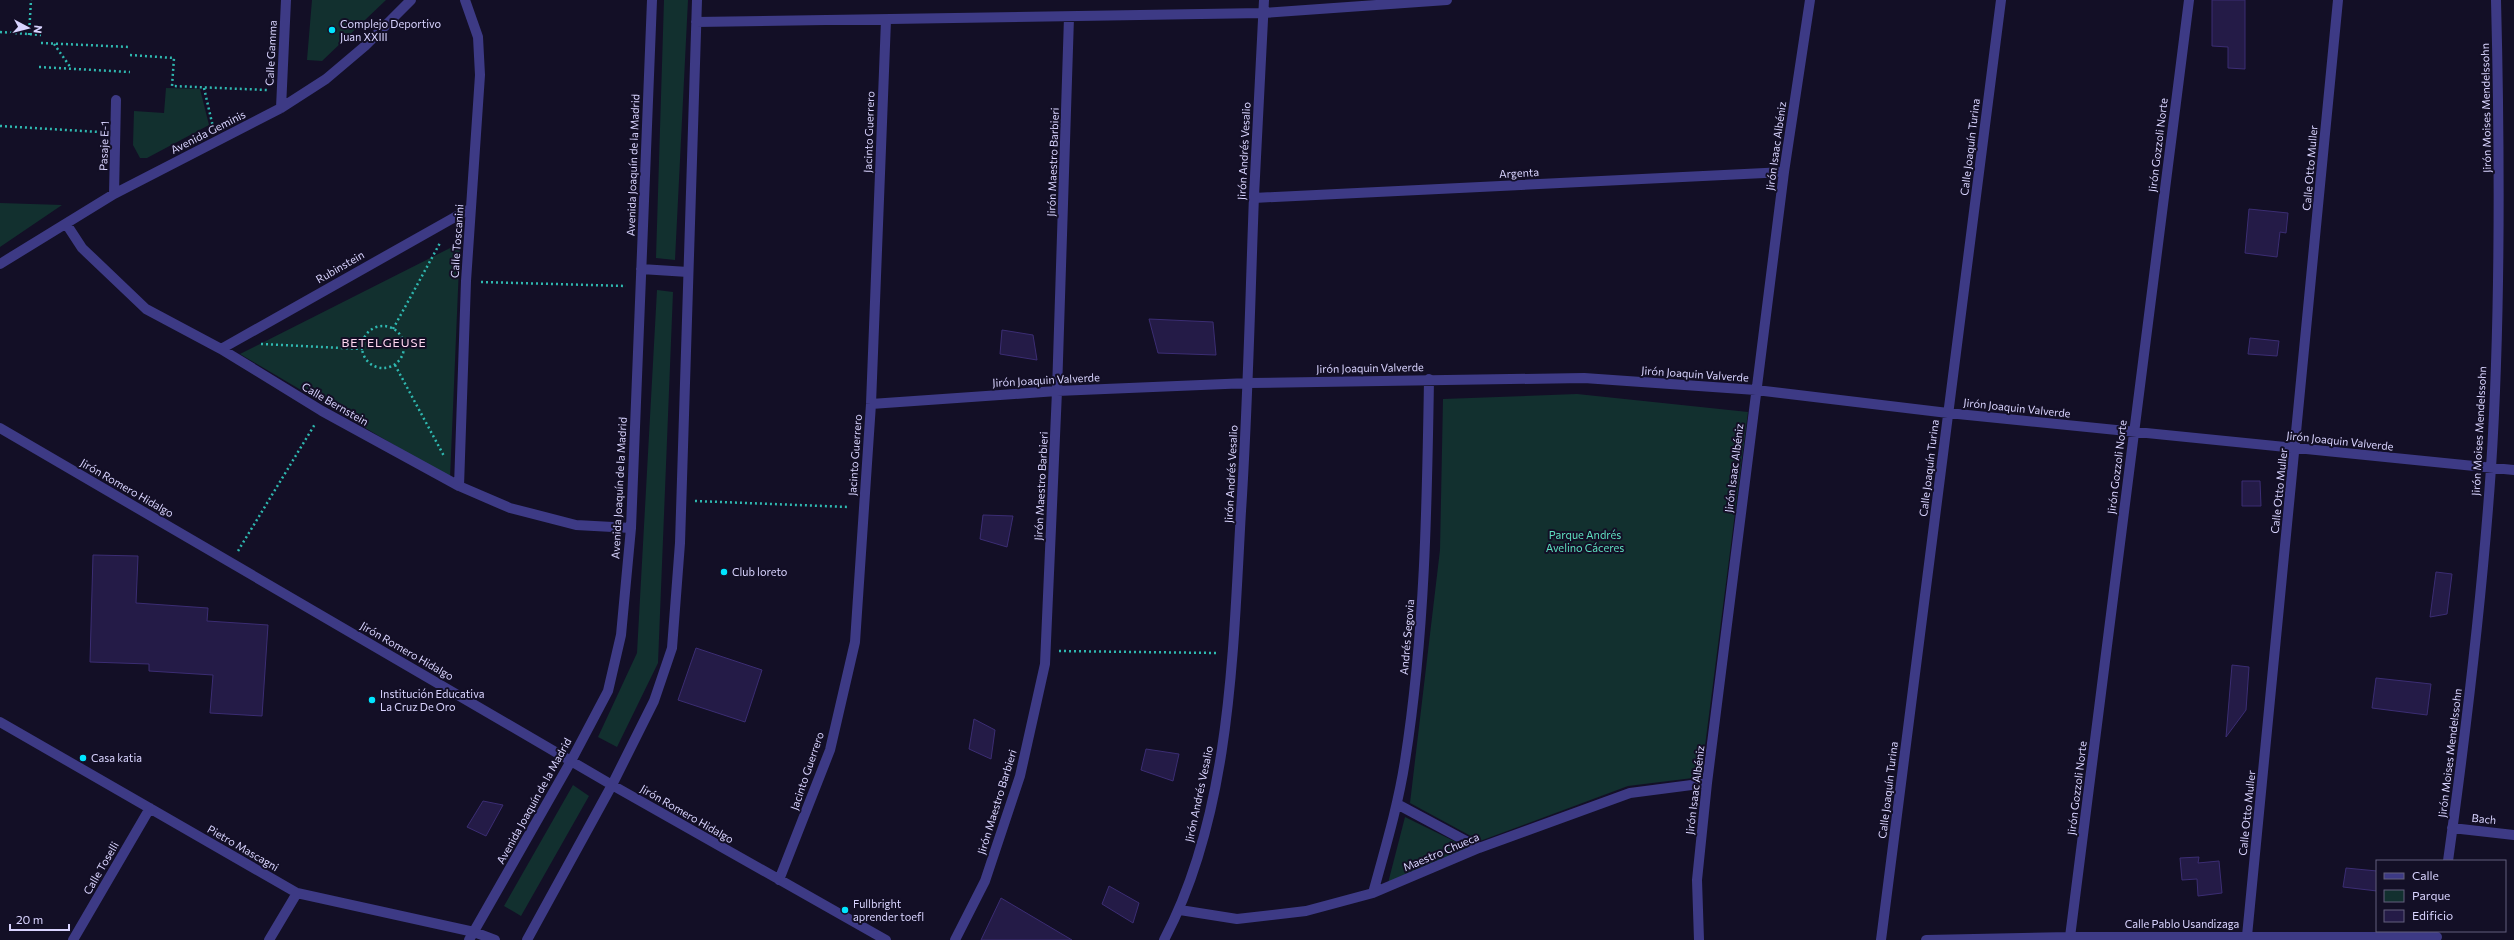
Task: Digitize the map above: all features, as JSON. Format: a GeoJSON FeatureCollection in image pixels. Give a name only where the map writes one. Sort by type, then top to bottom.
{"type":"FeatureCollection","features":[{"type":"Feature","properties":{"kind":"street","name":"Calle Gamma"},"geometry":{"type":"LineString","coordinates":[[280,108],[286,0]]}},
{"type":"Feature","properties":{"kind":"street","name":"Avenida Geminis"},"geometry":{"type":"LineString","coordinates":[[0,264],[67,225],[114,194],[280,108],[326,79],[365,46],[411,0]]}},
{"type":"Feature","properties":{"kind":"street","name":"Calle Toscanini"},"geometry":{"type":"LineString","coordinates":[[459,485],[466,281],[480,75],[478,37],[465,0]]}},
{"type":"Feature","properties":{"kind":"street","name":"Avenida Joaquín de la Madrid"},"geometry":{"type":"LineString","coordinates":[[471,936],[571,761],[608,690],[621,635],[631,528],[652,0]]}},
{"type":"Feature","properties":{"kind":"street"},"geometry":{"type":"LineString","coordinates":[[526,940],[612,785],[654,701],[672,648],[681,500],[697,0]]}},
{"type":"Feature","properties":{"kind":"street","name":"Jirón Andrés Vesalio"},"geometry":{"type":"LineString","coordinates":[[1164,940],[1180,910],[1205,834],[1226,719],[1232,653],[1249,383],[1254,198],[1264,0]]}},
{"type":"Feature","properties":{"kind":"street"},"geometry":{"type":"LineString","coordinates":[[696,22],[1263,13],[1447,0]]}},
{"type":"Feature","properties":{"kind":"street","name":"Jirón Isaac Albéniz"},"geometry":{"type":"LineString","coordinates":[[1699,940],[1697,880],[1707,783],[1784,172],[1810,0]]}},
{"type":"Feature","properties":{"kind":"street","name":"Calle Joaquín Turina"},"geometry":{"type":"LineString","coordinates":[[1881,940],[2001,0]]}},
{"type":"Feature","properties":{"kind":"street","name":"Jirón Gozzoli Norte"},"geometry":{"type":"LineString","coordinates":[[2070,937],[2189,0]]}},
{"type":"Feature","properties":{"kind":"street","name":"Calle Otto Muller"},"geometry":{"type":"LineString","coordinates":[[2247,936],[2338,0]]}},
{"type":"Feature","properties":{"kind":"street","name":"Jirón Moises Mendelssohn"},"geometry":{"type":"LineString","coordinates":[[2448,860],[2469,704],[2491,468],[2500,170],[2496,0]]}},
{"type":"Feature","properties":{"kind":"street","name":"Jirón Maestro Barbieri"},"geometry":{"type":"LineString","coordinates":[[955,940],[985,881],[1020,776],[1046,664],[1058,390],[1069,17]]}},
{"type":"Feature","properties":{"kind":"street","name":"Jacinto Guerrero"},"geometry":{"type":"LineString","coordinates":[[779,880],[830,750],[855,642],[870,404],[886,20]]}},
{"type":"Feature","properties":{"kind":"street","name":"Pasaje E-1"},"geometry":{"type":"LineString","coordinates":[[114,194],[116,100]]}},
{"type":"Feature","properties":{"kind":"street","name":"Argenta"},"geometry":{"type":"LineString","coordinates":[[1254,198],[1784,172]]}},
{"type":"Feature","properties":{"kind":"street","name":"Rubinstein"},"geometry":{"type":"LineString","coordinates":[[221,349],[472,208]]}},
{"type":"Feature","properties":{"kind":"street","name":"Calle Bernstein"},"geometry":{"type":"LineString","coordinates":[[67,225],[82,248],[146,309],[221,349],[322,411],[459,485],[510,508],[576,525],[631,528]]}},
{"type":"Feature","properties":{"kind":"street"},"geometry":{"type":"LineString","coordinates":[[641,269],[688,272]]}},
{"type":"Feature","properties":{"kind":"street","name":"Jirón Joaquin Valverde"},"geometry":{"type":"LineString","coordinates":[[870,404],[1058,390],[1249,383],[1429,379],[1584,378],[1756,390],[1948,413],[2514,470]]}},
{"type":"Feature","properties":{"kind":"street","name":"Andrés Segovia"},"geometry":{"type":"LineString","coordinates":[[1373,893],[1397,804],[1405,761],[1418,663],[1426,538],[1429,379]]}},
{"type":"Feature","properties":{"kind":"street","name":"Jirón Romero Hidalgo"},"geometry":{"type":"LineString","coordinates":[[0,428],[612,785],[886,940]]}},
{"type":"Feature","properties":{"kind":"street","name":"Pietro Mascagni"},"geometry":{"type":"LineString","coordinates":[[1,726],[150,808],[298,893],[471,936],[495,940]]}},
{"type":"Feature","properties":{"kind":"street","name":"Maestro Chueca"},"geometry":{"type":"LineString","coordinates":[[1180,910],[1237,919],[1266,917],[1306,911],[1373,893],[1479,848],[1630,793],[1707,783]]}},
{"type":"Feature","properties":{"kind":"street"},"geometry":{"type":"LineString","coordinates":[[1397,804],[1479,848]]}},
{"type":"Feature","properties":{"kind":"street","name":"Calle Toselli"},"geometry":{"type":"LineString","coordinates":[[73,940],[150,808]]}},
{"type":"Feature","properties":{"kind":"street","name":"Bach"},"geometry":{"type":"LineString","coordinates":[[2452,828],[2514,835]]}},
{"type":"Feature","properties":{"kind":"street"},"geometry":{"type":"LineString","coordinates":[[269,940],[298,893]]}},
{"type":"Feature","properties":{"kind":"street","name":"Calle Pablo Usandizaga"},"geometry":{"type":"LineString","coordinates":[[1926,940],[2070,937],[2437,936]]}},
{"type":"Feature","properties":{"kind":"path"},"geometry":{"type":"LineString","coordinates":[[29,34],[31,0]]}},
{"type":"Feature","properties":{"kind":"path"},"geometry":{"type":"LineString","coordinates":[[0,32],[41,35]]}},
{"type":"Feature","properties":{"kind":"path"},"geometry":{"type":"LineString","coordinates":[[41,43],[130,47]]}},
{"type":"Feature","properties":{"kind":"path"},"geometry":{"type":"LineString","coordinates":[[54,44],[71,68]]}},
{"type":"Feature","properties":{"kind":"path"},"geometry":{"type":"LineString","coordinates":[[130,55],[174,58],[172,86],[248,91],[281,89]]}},
{"type":"Feature","properties":{"kind":"path"},"geometry":{"type":"LineString","coordinates":[[39,67],[130,72]]}},
{"type":"Feature","properties":{"kind":"path"},"geometry":{"type":"LineString","coordinates":[[204,88],[213,128]]}},
{"type":"Feature","properties":{"kind":"path"},"geometry":{"type":"LineString","coordinates":[[0,126],[106,133]]}},
{"type":"Feature","properties":{"kind":"path"},"geometry":{"type":"LineString","coordinates":[[393,329],[441,242]]}},
{"type":"Feature","properties":{"kind":"path"},"geometry":{"type":"LineString","coordinates":[[466,281],[640,286]]}},
{"type":"Feature","properties":{"kind":"path"},"geometry":{"type":"LineString","coordinates":[[387,327],[399,333],[404,346],[404,353],[395,365],[384,368],[372,365],[364,355],[363,349],[365,337],[375,328],[387,327]]}},
{"type":"Feature","properties":{"kind":"path"},"geometry":{"type":"LineString","coordinates":[[231,343],[363,349]]}},
{"type":"Feature","properties":{"kind":"path"},"geometry":{"type":"LineString","coordinates":[[395,365],[459,485]]}},
{"type":"Feature","properties":{"kind":"path"},"geometry":{"type":"LineString","coordinates":[[232,563],[322,411]]}},
{"type":"Feature","properties":{"kind":"path"},"geometry":{"type":"LineString","coordinates":[[681,500],[864,508]]}},
{"type":"Feature","properties":{"kind":"path"},"geometry":{"type":"LineString","coordinates":[[1046,651],[1232,653]]}},
{"type":"Feature","properties":{"kind":"green space","name":"Complejo Deportivo Juan XXIII"},"geometry":{"type":"Polygon","coordinates":[[[312,0],[386,0],[322,61],[307,60],[312,0]]]}},
{"type":"Feature","properties":{"kind":"green space"},"geometry":{"type":"Polygon","coordinates":[[[664,0],[688,0],[675,260],[656,258],[664,0]]]}},
{"type":"Feature","properties":{"kind":"green space"},"geometry":{"type":"Polygon","coordinates":[[[166,88],[200,89],[209,125],[147,158],[140,158],[133,145],[134,111],[164,113],[166,88]]]}},
{"type":"Feature","properties":{"kind":"green space"},"geometry":{"type":"Polygon","coordinates":[[[0,203],[62,205],[0,247],[0,203]]]}},
{"type":"Feature","properties":{"kind":"green space"},"geometry":{"type":"Polygon","coordinates":[[[460,243],[450,478],[240,354],[460,243]]]}},
{"type":"Feature","properties":{"kind":"green space"},"geometry":{"type":"Polygon","coordinates":[[[657,290],[673,292],[658,663],[617,747],[598,737],[637,653],[657,290]]]}},
{"type":"Feature","properties":{"kind":"green space","name":"Parque Andrés Avelino Cáceres"},"geometry":{"type":"Polygon","coordinates":[[[1577,394],[1748,412],[1701,777],[1628,786],[1480,841],[1410,803],[1440,550],[1443,399],[1577,394]]]}},
{"type":"Feature","properties":{"kind":"green space"},"geometry":{"type":"Polygon","coordinates":[[[573,785],[589,796],[521,916],[504,906],[573,785]]]}},
{"type":"Feature","properties":{"kind":"green space"},"geometry":{"type":"Polygon","coordinates":[[[1405,817],[1468,848],[1387,887],[1405,817]]]}},
{"type":"Feature","properties":{"kind":"building"},"geometry":{"type":"Polygon","coordinates":[[[2212,0],[2245,0],[2245,69],[2228,68],[2228,47],[2212,46],[2212,0]]]}},
{"type":"Feature","properties":{"kind":"building"},"geometry":{"type":"Polygon","coordinates":[[[2249,209],[2288,213],[2286,233],[2280,232],[2277,257],[2245,253],[2249,209]]]}},
{"type":"Feature","properties":{"kind":"building"},"geometry":{"type":"Polygon","coordinates":[[[1149,319],[1213,322],[1216,355],[1158,353],[1149,319]]]}},
{"type":"Feature","properties":{"kind":"building"},"geometry":{"type":"Polygon","coordinates":[[[1002,330],[1033,335],[1037,360],[1000,354],[1002,330]]]}},
{"type":"Feature","properties":{"kind":"building"},"geometry":{"type":"Polygon","coordinates":[[[2250,338],[2279,341],[2277,356],[2248,354],[2250,338]]]}},
{"type":"Feature","properties":{"kind":"building"},"geometry":{"type":"Polygon","coordinates":[[[2242,481],[2260,481],[2261,506],[2242,506],[2242,481]]]}},
{"type":"Feature","properties":{"kind":"building"},"geometry":{"type":"Polygon","coordinates":[[[983,515],[1013,516],[1007,547],[980,539],[983,515]]]}},
{"type":"Feature","properties":{"kind":"building"},"geometry":{"type":"Polygon","coordinates":[[[93,555],[138,556],[136,603],[208,608],[207,621],[268,625],[262,716],[210,713],[213,675],[149,671],[149,664],[90,662],[93,555]]]}},
{"type":"Feature","properties":{"kind":"building"},"geometry":{"type":"Polygon","coordinates":[[[2436,572],[2452,574],[2447,614],[2430,617],[2436,572]]]}},
{"type":"Feature","properties":{"kind":"building"},"geometry":{"type":"Polygon","coordinates":[[[696,648],[762,670],[745,722],[678,700],[696,648]]]}},
{"type":"Feature","properties":{"kind":"building"},"geometry":{"type":"Polygon","coordinates":[[[2232,665],[2249,667],[2246,710],[2226,737],[2232,665]]]}},
{"type":"Feature","properties":{"kind":"building"},"geometry":{"type":"Polygon","coordinates":[[[2376,678],[2431,684],[2427,715],[2372,708],[2376,678]]]}},
{"type":"Feature","properties":{"kind":"building"},"geometry":{"type":"Polygon","coordinates":[[[974,719],[995,730],[991,759],[969,749],[974,719]]]}},
{"type":"Feature","properties":{"kind":"building"},"geometry":{"type":"Polygon","coordinates":[[[1146,749],[1179,754],[1173,781],[1141,770],[1146,749]]]}},
{"type":"Feature","properties":{"kind":"building"},"geometry":{"type":"Polygon","coordinates":[[[483,801],[503,805],[486,836],[467,827],[483,801]]]}},
{"type":"Feature","properties":{"kind":"building"},"geometry":{"type":"Polygon","coordinates":[[[2199,857],[2198,863],[2219,861],[2222,893],[2198,896],[2197,879],[2182,880],[2180,858],[2199,857]]]}},
{"type":"Feature","properties":{"kind":"building"},"geometry":{"type":"Polygon","coordinates":[[[2346,868],[2376,871],[2376,891],[2343,887],[2346,868]]]}},
{"type":"Feature","properties":{"kind":"building"},"geometry":{"type":"Polygon","coordinates":[[[1109,886],[1139,903],[1133,923],[1102,904],[1109,886]]]}},
{"type":"Feature","properties":{"kind":"building"},"geometry":{"type":"Polygon","coordinates":[[[1001,898],[1072,940],[981,940],[1001,898]]]}},
{"type":"Feature","properties":{"kind":"place","name":"Complejo Deportivo Juan XXIII"},"geometry":{"type":"Point","coordinates":[332,30]}},
{"type":"Feature","properties":{"kind":"place","name":"Club loreto"},"geometry":{"type":"Point","coordinates":[724,572]}},
{"type":"Feature","properties":{"kind":"place","name":"Institución Educativa La Cruz De Oro"},"geometry":{"type":"Point","coordinates":[372,700]}},
{"type":"Feature","properties":{"kind":"place","name":"Casa katia"},"geometry":{"type":"Point","coordinates":[83,758]}},
{"type":"Feature","properties":{"kind":"place","name":"Fullbright aprender toefl"},"geometry":{"type":"Point","coordinates":[845,910]}},
{"type":"Feature","properties":{"kind":"district","name":"BETELGEUSE"},"geometry":{"type":"Point","coordinates":[384,343]}}]}
